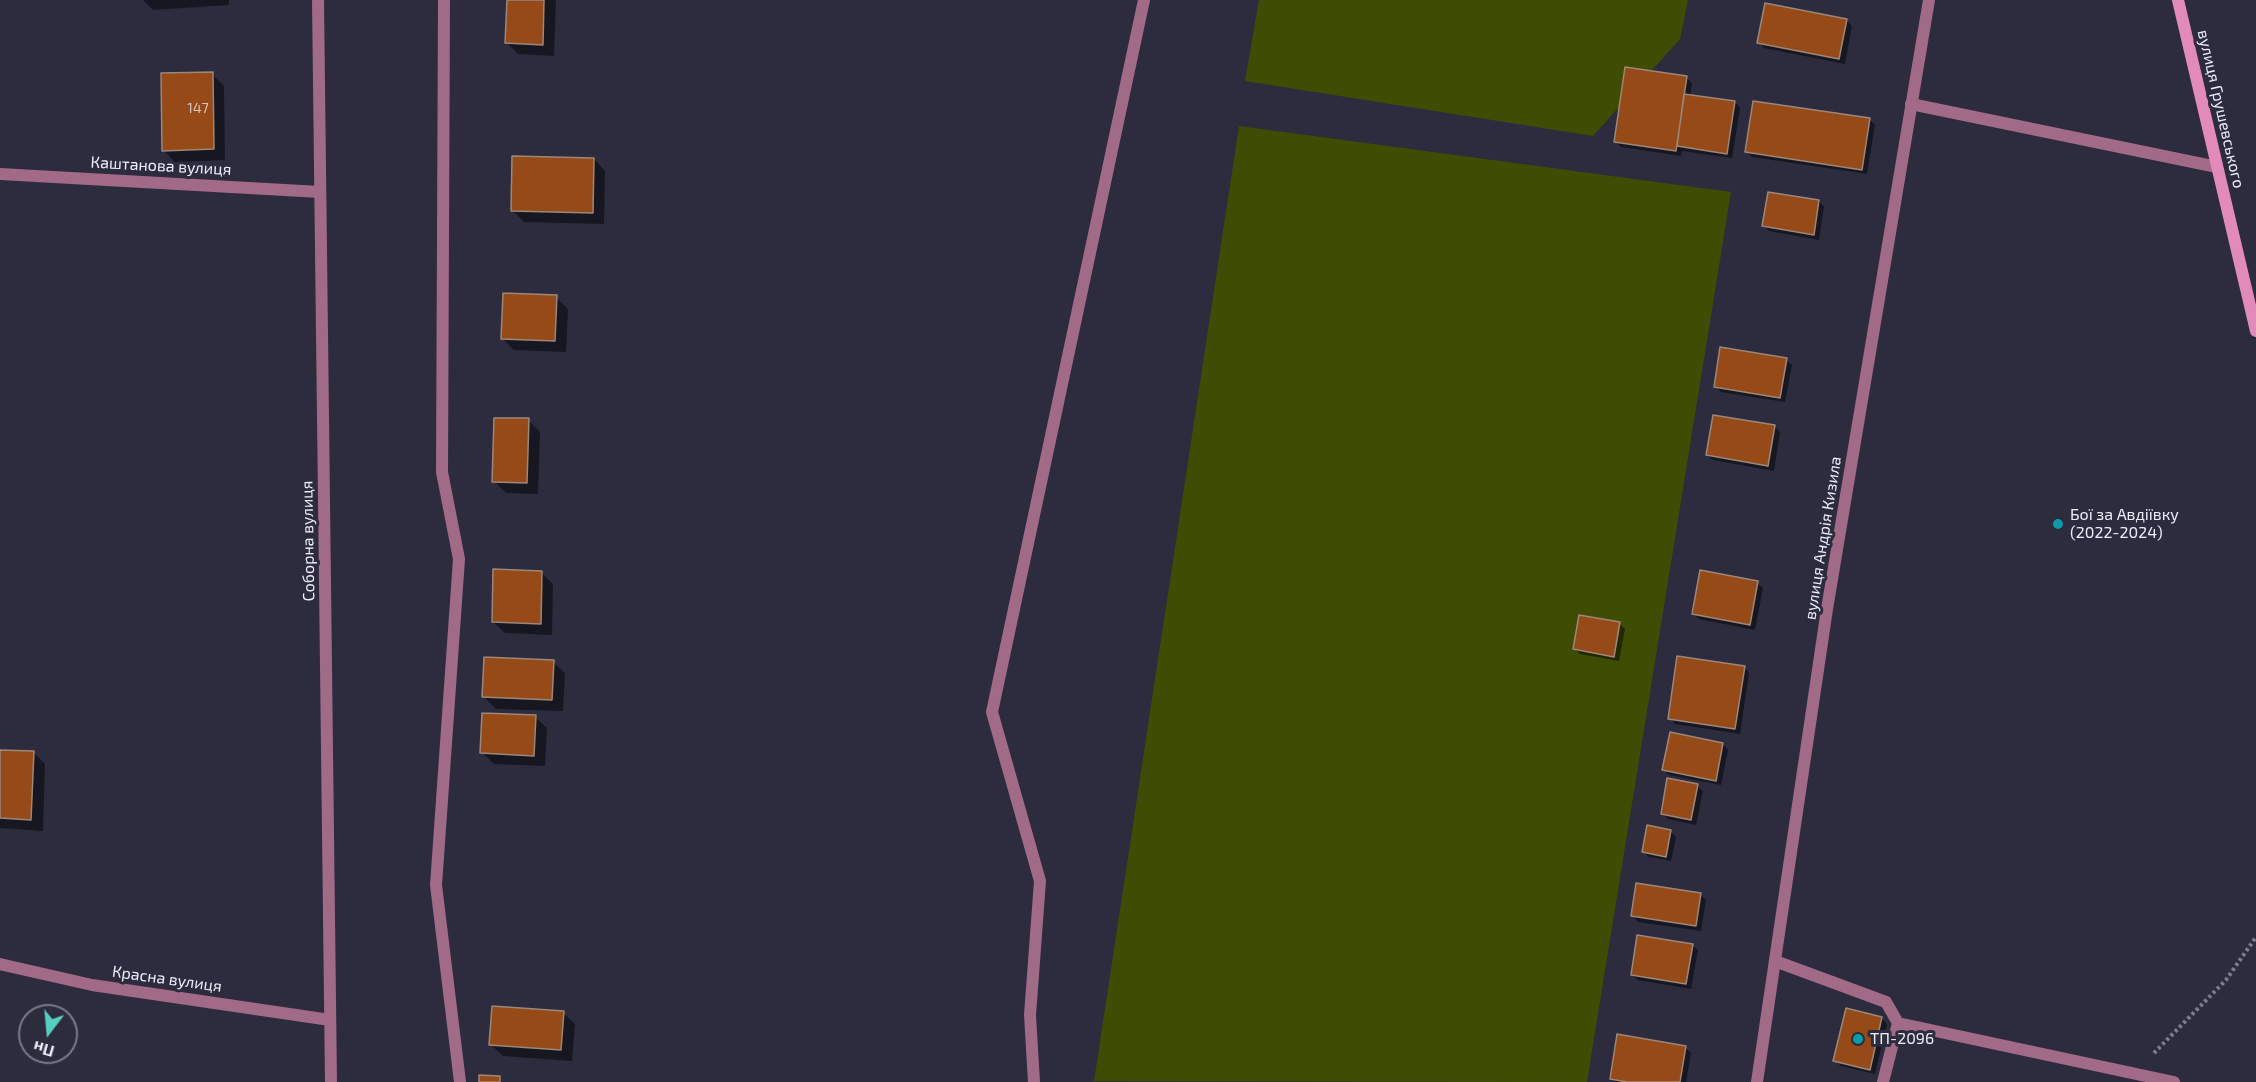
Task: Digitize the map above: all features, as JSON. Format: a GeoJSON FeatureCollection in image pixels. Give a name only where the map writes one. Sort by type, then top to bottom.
{"type":"FeatureCollection","features":[{"type":"Feature","properties":{"kind":"main road","name":"вулиця Грушевського"},"geometry":{"type":"LineString","coordinates":[[2178,0],[2256,331]]}},
{"type":"Feature","properties":{"kind":"street","name":"Соборна вулиця"},"geometry":{"type":"LineString","coordinates":[[318,0],[331,1082]]}},
{"type":"Feature","properties":{"kind":"street"},"geometry":{"type":"LineString","coordinates":[[444,0],[442,472],[459,559],[436,885],[460,1082]]}},
{"type":"Feature","properties":{"kind":"street"},"geometry":{"type":"LineString","coordinates":[[1034,1082],[1030,1015],[1040,881],[992,712],[1144,0]]}},
{"type":"Feature","properties":{"kind":"street","name":"вулиця Андрія Кизила"},"geometry":{"type":"LineString","coordinates":[[1756,1082],[1827,609],[1929,0]]}},
{"type":"Feature","properties":{"kind":"street"},"geometry":{"type":"LineString","coordinates":[[1911,104],[2217,167]]}},
{"type":"Feature","properties":{"kind":"street","name":"Каштанова вулиця"},"geometry":{"type":"LineString","coordinates":[[0,174],[320,192]]}},
{"type":"Feature","properties":{"kind":"street"},"geometry":{"type":"LineString","coordinates":[[1774,961],[1886,1002],[1898,1023],[1883,1082]]}},
{"type":"Feature","properties":{"kind":"street","name":"Красна вулиця"},"geometry":{"type":"LineString","coordinates":[[0,964],[92,985],[330,1020]]}},
{"type":"Feature","properties":{"kind":"street"},"geometry":{"type":"LineString","coordinates":[[1898,1023],[2174,1082]]}},
{"type":"Feature","properties":{"kind":"path"},"geometry":{"type":"LineString","coordinates":[[2134,1073],[2226,980],[2256,937]]}},
{"type":"Feature","properties":{"kind":"green space"},"geometry":{"type":"Polygon","coordinates":[[[1259,0],[1688,0],[1680,39],[1593,136],[1245,81],[1259,0]]]}},
{"type":"Feature","properties":{"kind":"green space"},"geometry":{"type":"Polygon","coordinates":[[[1239,126],[1731,192],[1587,1082],[1094,1081],[1239,126]]]}},
{"type":"Feature","properties":{"kind":"building"},"geometry":{"type":"Polygon","coordinates":[[[507,0],[544,0],[543,45],[505,43],[507,0]]]}},
{"type":"Feature","properties":{"kind":"building"},"geometry":{"type":"Polygon","coordinates":[[[1765,3],[1847,19],[1839,59],[1757,43],[1765,3]]]}},
{"type":"Feature","properties":{"kind":"building"},"geometry":{"type":"Polygon","coordinates":[[[1625,67],[1687,76],[1676,151],[1614,142],[1625,67]]]}},
{"type":"Feature","properties":{"kind":"building"},"geometry":{"type":"Polygon","coordinates":[[[213,72],[214,149],[162,151],[161,73],[213,72]]]}},
{"type":"Feature","properties":{"kind":"building"},"geometry":{"type":"Polygon","coordinates":[[[1684,94],[1735,101],[1727,154],[1677,146],[1684,94]]]}},
{"type":"Feature","properties":{"kind":"building"},"geometry":{"type":"Polygon","coordinates":[[[1753,101],[1870,118],[1862,170],[1745,152],[1753,101]]]}},
{"type":"Feature","properties":{"kind":"building"},"geometry":{"type":"Polygon","coordinates":[[[512,156],[594,158],[593,213],[511,211],[512,156]]]}},
{"type":"Feature","properties":{"kind":"building"},"geometry":{"type":"Polygon","coordinates":[[[1768,192],[1819,200],[1814,235],[1762,226],[1768,192]]]}},
{"type":"Feature","properties":{"kind":"building"},"geometry":{"type":"Polygon","coordinates":[[[503,293],[557,295],[555,341],[501,339],[503,293]]]}},
{"type":"Feature","properties":{"kind":"building"},"geometry":{"type":"Polygon","coordinates":[[[1720,347],[1787,358],[1780,398],[1714,387],[1720,347]]]}},
{"type":"Feature","properties":{"kind":"building"},"geometry":{"type":"Polygon","coordinates":[[[1713,415],[1775,425],[1768,466],[1706,455],[1713,415]]]}},
{"type":"Feature","properties":{"kind":"building"},"geometry":{"type":"Polygon","coordinates":[[[494,418],[529,418],[527,483],[492,482],[494,418]]]}},
{"type":"Feature","properties":{"kind":"building"},"geometry":{"type":"Polygon","coordinates":[[[493,569],[542,571],[541,624],[492,622],[493,569]]]}},
{"type":"Feature","properties":{"kind":"building"},"geometry":{"type":"Polygon","coordinates":[[[1700,570],[1758,581],[1750,625],[1692,614],[1700,570]]]}},
{"type":"Feature","properties":{"kind":"building"},"geometry":{"type":"Polygon","coordinates":[[[1579,615],[1620,622],[1614,657],[1573,649],[1579,615]]]}},
{"type":"Feature","properties":{"kind":"building"},"geometry":{"type":"Polygon","coordinates":[[[1677,656],[1745,666],[1735,729],[1668,719],[1677,656]]]}},
{"type":"Feature","properties":{"kind":"building"},"geometry":{"type":"Polygon","coordinates":[[[484,657],[554,660],[552,700],[482,697],[484,657]]]}},
{"type":"Feature","properties":{"kind":"building"},"geometry":{"type":"Polygon","coordinates":[[[482,713],[536,715],[534,756],[480,753],[482,713]]]}},
{"type":"Feature","properties":{"kind":"building"},"geometry":{"type":"Polygon","coordinates":[[[1670,732],[1723,743],[1716,781],[1662,770],[1670,732]]]}},
{"type":"Feature","properties":{"kind":"building"},"geometry":{"type":"Polygon","coordinates":[[[0,750],[34,751],[31,820],[0,818],[0,750]]]}},
{"type":"Feature","properties":{"kind":"building"},"geometry":{"type":"Polygon","coordinates":[[[1667,778],[1698,784],[1691,820],[1661,814],[1667,778]]]}},
{"type":"Feature","properties":{"kind":"building"},"geometry":{"type":"Polygon","coordinates":[[[1647,825],[1671,830],[1666,857],[1642,852],[1647,825]]]}},
{"type":"Feature","properties":{"kind":"building"},"geometry":{"type":"Polygon","coordinates":[[[1636,883],[1701,893],[1696,926],[1631,916],[1636,883]]]}},
{"type":"Feature","properties":{"kind":"building"},"geometry":{"type":"Polygon","coordinates":[[[1637,935],[1693,944],[1686,984],[1631,975],[1637,935]]]}},
{"type":"Feature","properties":{"kind":"building"},"geometry":{"type":"Polygon","coordinates":[[[492,1006],[564,1011],[561,1050],[489,1045],[492,1006]]]}},
{"type":"Feature","properties":{"kind":"building","name":"ТП-2096"},"geometry":{"type":"Polygon","coordinates":[[[1846,1008],[1882,1017],[1870,1070],[1833,1061],[1846,1008]]]}},
{"type":"Feature","properties":{"kind":"building"},"geometry":{"type":"Polygon","coordinates":[[[1617,1034],[1686,1046],[1680,1082],[1627,1082],[1610,1079],[1617,1034]]]}},
{"type":"Feature","properties":{"kind":"building"},"geometry":{"type":"Polygon","coordinates":[[[479,1075],[500,1076],[500,1082],[479,1082],[479,1075]]]}},
{"type":"Feature","properties":{"kind":"place","name":"Бої за Авдіївку (2022-2024)"},"geometry":{"type":"Point","coordinates":[2058,524]}},
{"type":"Feature","properties":{"kind":"place","name":"ТП-2096"},"geometry":{"type":"Point","coordinates":[1858,1039]}}]}
